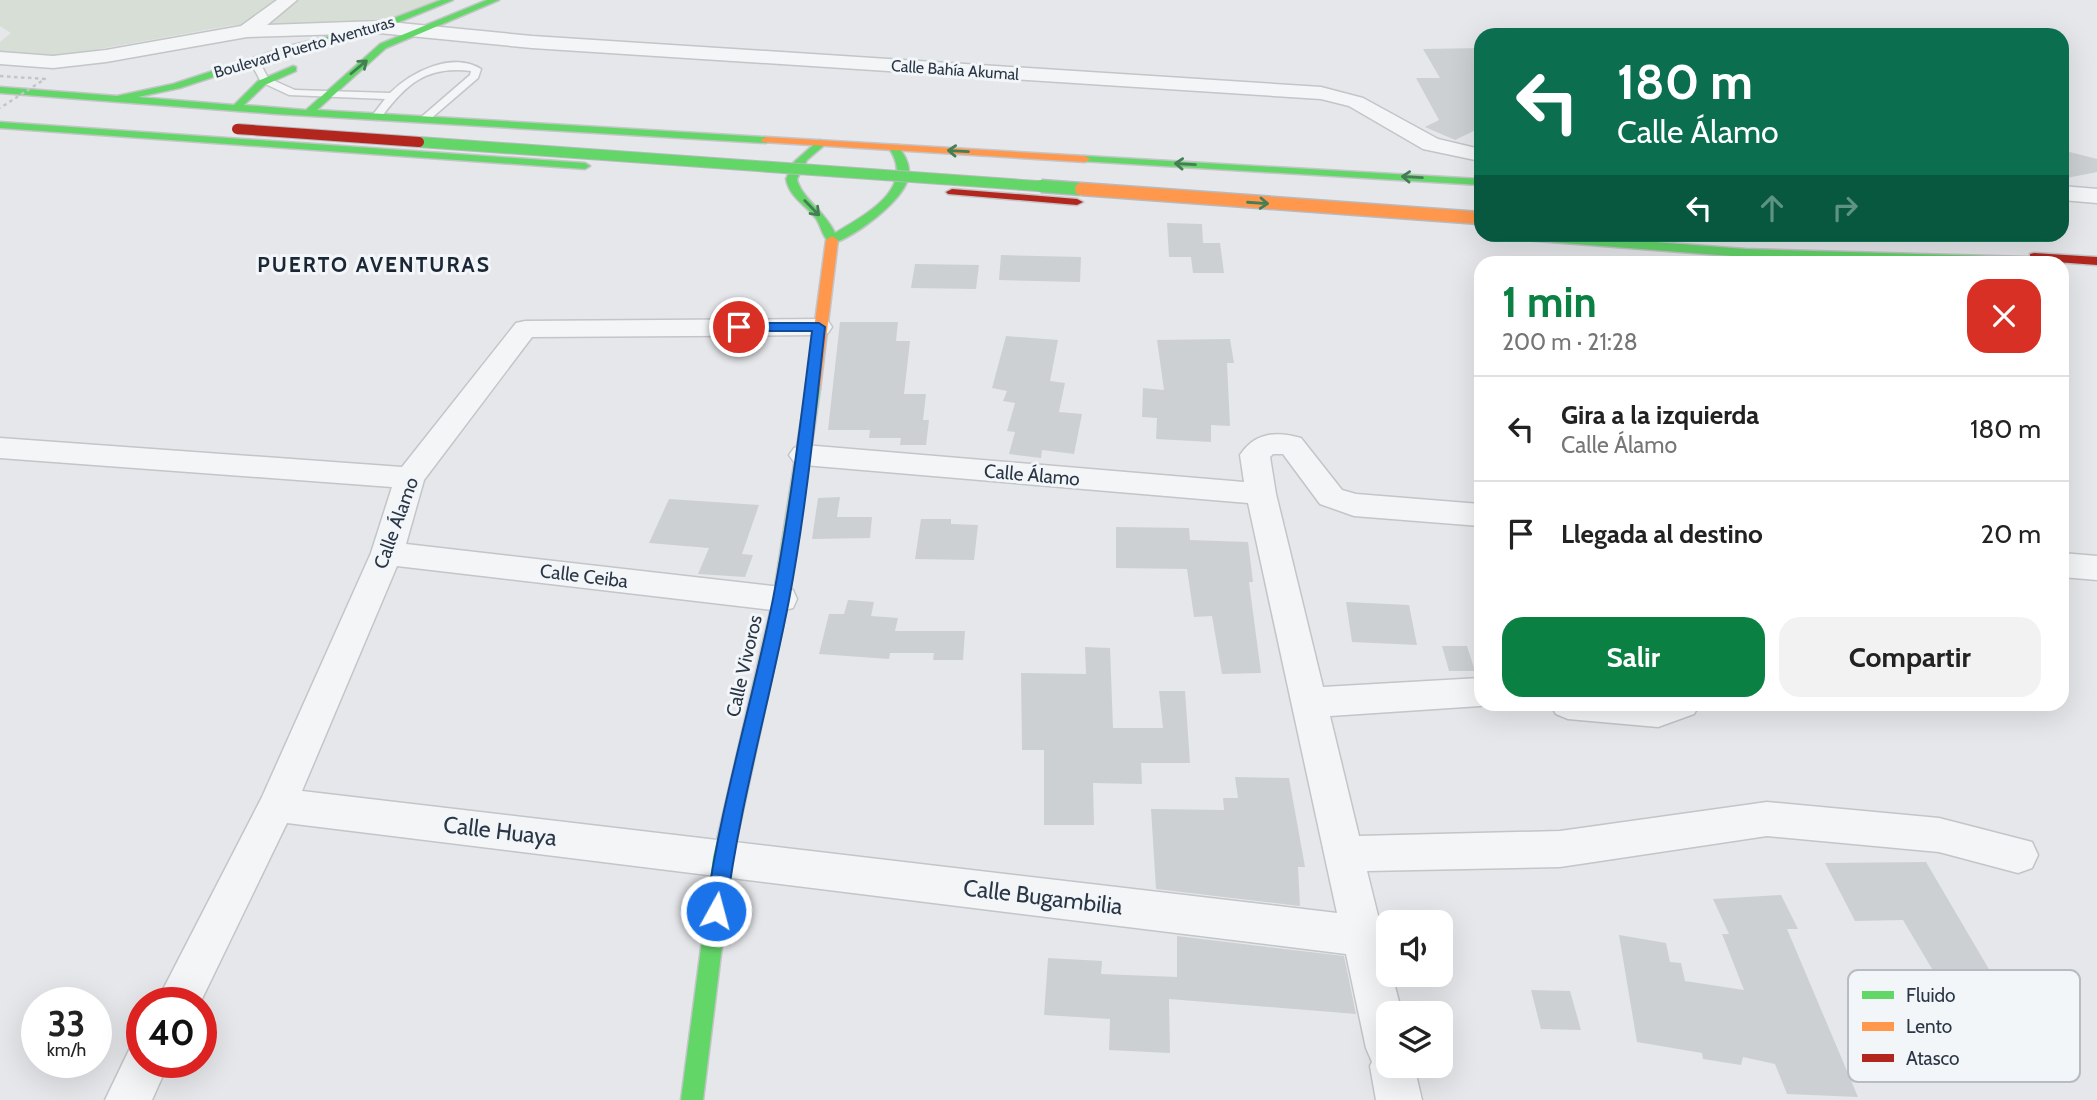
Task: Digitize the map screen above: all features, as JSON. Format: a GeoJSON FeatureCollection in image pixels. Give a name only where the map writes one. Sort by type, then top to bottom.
{"type":"FeatureCollection","features":[{"type":"Feature","properties":{"kind":"main road","name":"Boulevard Puerto Aventuras"},"geometry":{"type":"LineString","coordinates":[[117,99],[176,86],[292,48],[379,27],[449,0]]}},
{"type":"Feature","properties":{"kind":"main road","name":"Boulevard Puerto Aventuras"},"geometry":{"type":"LineString","coordinates":[[308,113],[383,46],[495,0]]}},
{"type":"Feature","properties":{"kind":"main road","name":"Boulevard Puerto Aventuras"},"geometry":{"type":"LineString","coordinates":[[348,51],[416,31]]}},
{"type":"Feature","properties":{"kind":"main road","name":"Boulevard Puerto Aventuras"},"geometry":{"type":"LineString","coordinates":[[237,108],[246,92],[264,80],[311,63]]}},
{"type":"Feature","properties":{"kind":"main road"},"geometry":{"type":"LineString","coordinates":[[0,90],[308,113],[1474,183]]}},
{"type":"Feature","properties":{"kind":"main road"},"geometry":{"type":"LineString","coordinates":[[0,98],[1474,202]]}},
{"type":"Feature","properties":{"kind":"main road"},"geometry":{"type":"LineString","coordinates":[[0,114],[1474,218]]}},
{"type":"Feature","properties":{"kind":"main road"},"geometry":{"type":"LineString","coordinates":[[0,125],[899,188],[1474,233]]}},
{"type":"Feature","properties":{"kind":"main road"},"geometry":{"type":"LineString","coordinates":[[823,142],[808,150],[797,162],[792,181],[795,192],[820,216],[832,240],[894,197],[904,170],[902,156],[893,147]]}},
{"type":"Feature","properties":{"kind":"main road","name":"Calle Vivoros"},"geometry":{"type":"LineString","coordinates":[[692,1100],[723,857],[781,599],[804,455],[832,240]]}},
{"type":"Feature","properties":{"kind":"main road"},"geometry":{"type":"LineString","coordinates":[[1597,242],[1745,254],[1824,256]]}},
{"type":"Feature","properties":{"kind":"main road"},"geometry":{"type":"LineString","coordinates":[[1816,242],[2013,256]]}},
{"type":"Feature","properties":{"kind":"main road"},"geometry":{"type":"LineString","coordinates":[[2069,260],[2097,262]]}},
{"type":"Feature","properties":{"kind":"main road"},"geometry":{"type":"LineString","coordinates":[[2069,262],[2097,262]]}},
{"type":"Feature","properties":{"kind":"street"},"geometry":{"type":"LineString","coordinates":[[247,30],[288,0]]}},
{"type":"Feature","properties":{"kind":"street","name":"Calle Bahía Akumal"},"geometry":{"type":"LineString","coordinates":[[0,58],[53,62],[106,56],[247,30],[379,27],[531,43],[1321,93],[1356,102],[1431,144],[1474,154]]}},
{"type":"Feature","properties":{"kind":"street"},"geometry":{"type":"LineString","coordinates":[[2069,194],[2097,196]]}},
{"type":"Feature","properties":{"kind":"street","name":"Calle Álamo"},"geometry":{"type":"LineString","coordinates":[[185,987],[277,805],[387,553],[410,478],[525,329],[819,327]]}},
{"type":"Feature","properties":{"kind":"street"},"geometry":{"type":"LineString","coordinates":[[1378,1001],[1261,494],[1255,455],[1266,444],[1291,446],[1338,501],[1354,505],[1474,515]]}},
{"type":"Feature","properties":{"kind":"street"},"geometry":{"type":"LineString","coordinates":[[0,448],[410,478]]}},
{"type":"Feature","properties":{"kind":"street","name":"Calle Álamo"},"geometry":{"type":"LineString","coordinates":[[804,455],[1261,494]]}},
{"type":"Feature","properties":{"kind":"street","name":"Calle Ceiba"},"geometry":{"type":"LineString","coordinates":[[387,553],[781,599]]}},
{"type":"Feature","properties":{"kind":"street"},"geometry":{"type":"LineString","coordinates":[[2069,566],[2097,568]]}},
{"type":"Feature","properties":{"kind":"street"},"geometry":{"type":"LineString","coordinates":[[1309,703],[1474,692]]}},
{"type":"Feature","properties":{"kind":"street","name":"Calle Huaya"},"geometry":{"type":"LineString","coordinates":[[277,805],[723,857]]}},
{"type":"Feature","properties":{"kind":"street"},"geometry":{"type":"LineString","coordinates":[[1344,854],[1560,849],[1767,820],[1940,835],[2018,855]]}},
{"type":"Feature","properties":{"kind":"street","name":"Calle Bugambilia"},"geometry":{"type":"LineString","coordinates":[[723,857],[1363,936]]}},
{"type":"Feature","properties":{"kind":"street"},"geometry":{"type":"LineString","coordinates":[[128,1100],[139,1078]]}},
{"type":"Feature","properties":{"kind":"street"},"geometry":{"type":"LineString","coordinates":[[1394,1078],[1399,1100]]}},
{"type":"Feature","properties":{"kind":"lane"},"geometry":{"type":"LineString","coordinates":[[255,61],[264,80],[293,93],[391,96]]}},
{"type":"Feature","properties":{"kind":"lane"},"geometry":{"type":"LineString","coordinates":[[376,117],[391,96],[425,71],[442,66],[476,69],[475,76],[424,120]]}},
{"type":"Feature","properties":{"kind":"path"},"geometry":{"type":"LineString","coordinates":[[0,76],[46,79],[0,108]]}},
{"type":"Feature","properties":{"kind":"shaded area"},"geometry":{"type":"Polygon","coordinates":[[[0,0],[438,0],[395,17],[345,22],[234,25],[60,56],[0,51],[0,42],[11,33],[0,26],[0,0]]]}},
{"type":"Feature","properties":{"kind":"building"},"geometry":{"type":"Polygon","coordinates":[[[1474,48],[1474,131],[1455,140],[1425,127],[1439,120],[1416,78],[1440,78],[1423,49],[1474,48]]]}},
{"type":"Feature","properties":{"kind":"building"},"geometry":{"type":"Polygon","coordinates":[[[2069,152],[2097,159],[2097,172],[2069,178],[2069,152]]]}},
{"type":"Feature","properties":{"kind":"building"},"geometry":{"type":"Polygon","coordinates":[[[1167,223],[1202,224],[1203,243],[1220,243],[1224,273],[1193,273],[1191,257],[1169,257],[1167,223]]]}},
{"type":"Feature","properties":{"kind":"building"},"geometry":{"type":"Polygon","coordinates":[[[1001,255],[1081,257],[1080,282],[999,280],[1001,255]]]}},
{"type":"Feature","properties":{"kind":"building"},"geometry":{"type":"Polygon","coordinates":[[[915,264],[979,265],[976,289],[911,288],[915,264]]]}},
{"type":"Feature","properties":{"kind":"building"},"geometry":{"type":"Polygon","coordinates":[[[840,322],[898,322],[896,341],[910,341],[904,394],[926,394],[923,420],[929,420],[926,445],[900,445],[901,438],[869,438],[870,430],[828,430],[840,322]]]}},
{"type":"Feature","properties":{"kind":"building"},"geometry":{"type":"Polygon","coordinates":[[[1006,336],[1058,340],[1050,381],[1065,383],[1059,412],[1082,414],[1074,454],[1042,450],[1041,458],[1009,454],[1015,432],[1007,431],[1015,403],[1003,401],[1007,391],[992,388],[1006,336]]]}},
{"type":"Feature","properties":{"kind":"building"},"geometry":{"type":"Polygon","coordinates":[[[1230,339],[1234,363],[1227,363],[1230,426],[1211,425],[1211,442],[1156,439],[1157,418],[1142,417],[1143,388],[1164,390],[1157,340],[1230,339]]]}},
{"type":"Feature","properties":{"kind":"building"},"geometry":{"type":"Polygon","coordinates":[[[840,497],[837,517],[872,517],[870,538],[812,539],[818,498],[840,497]]]}},
{"type":"Feature","properties":{"kind":"building"},"geometry":{"type":"Polygon","coordinates":[[[669,499],[759,505],[742,554],[753,555],[745,577],[698,574],[709,548],[649,543],[669,499]]]}},
{"type":"Feature","properties":{"kind":"building"},"geometry":{"type":"Polygon","coordinates":[[[921,519],[951,519],[951,524],[978,525],[974,560],[915,559],[921,519]]]}},
{"type":"Feature","properties":{"kind":"building"},"geometry":{"type":"Polygon","coordinates":[[[1116,527],[1189,528],[1190,540],[1248,542],[1253,582],[1249,582],[1261,673],[1222,674],[1212,616],[1194,617],[1187,569],[1116,568],[1116,527]]]}},
{"type":"Feature","properties":{"kind":"building"},"geometry":{"type":"Polygon","coordinates":[[[848,600],[874,602],[871,616],[898,618],[895,631],[965,631],[963,660],[933,660],[934,653],[890,653],[889,659],[819,654],[829,614],[844,614],[848,600]]]}},
{"type":"Feature","properties":{"kind":"building"},"geometry":{"type":"Polygon","coordinates":[[[1346,602],[1409,605],[1417,645],[1352,642],[1346,602]]]}},
{"type":"Feature","properties":{"kind":"building"},"geometry":{"type":"Polygon","coordinates":[[[1442,646],[1467,646],[1474,671],[1449,671],[1442,646]]]}},
{"type":"Feature","properties":{"kind":"building"},"geometry":{"type":"Polygon","coordinates":[[[1085,647],[1110,648],[1113,728],[1163,728],[1159,691],[1185,691],[1190,763],[1141,763],[1142,784],[1093,783],[1094,825],[1044,825],[1044,750],[1022,750],[1021,673],[1086,674],[1085,647]]]}},
{"type":"Feature","properties":{"kind":"building"},"geometry":{"type":"Polygon","coordinates":[[[1235,777],[1289,778],[1305,867],[1298,867],[1300,906],[1156,889],[1151,809],[1224,810],[1223,798],[1238,798],[1235,777]]]}},
{"type":"Feature","properties":{"kind":"building"},"geometry":{"type":"Polygon","coordinates":[[[1926,862],[1989,970],[1933,970],[1903,920],[1855,921],[1825,863],[1926,862]]]}},
{"type":"Feature","properties":{"kind":"building"},"geometry":{"type":"Polygon","coordinates":[[[1781,895],[1798,929],[1787,929],[1848,1073],[1848,1082],[1852,1082],[1858,1097],[1787,1094],[1775,1064],[1743,1057],[1741,1065],[1703,1059],[1702,1053],[1637,1042],[1619,935],[1666,943],[1670,962],[1681,963],[1685,981],[1744,990],[1722,934],[1729,934],[1713,899],[1781,895]]]}},
{"type":"Feature","properties":{"kind":"building"},"geometry":{"type":"Polygon","coordinates":[[[1177,936],[1344,956],[1356,1014],[1169,999],[1170,1053],[1109,1050],[1110,1019],[1044,1015],[1048,958],[1102,961],[1101,974],[1177,977],[1177,936]]]}},
{"type":"Feature","properties":{"kind":"building"},"geometry":{"type":"Polygon","coordinates":[[[1531,990],[1570,991],[1581,1030],[1541,1029],[1531,990]]]}},
{"type":"Feature","properties":{"kind":"traffic: fast"},"geometry":{"type":"LineString","coordinates":[[117,99],[176,86],[292,48],[379,27],[449,0]]}},
{"type":"Feature","properties":{"kind":"traffic: fast"},"geometry":{"type":"LineString","coordinates":[[308,113],[383,46],[495,0]]}},
{"type":"Feature","properties":{"kind":"traffic: fast"},"geometry":{"type":"LineString","coordinates":[[237,108],[261,83],[293,69]]}},
{"type":"Feature","properties":{"kind":"traffic: fast"},"geometry":{"type":"LineString","coordinates":[[0,90],[276,111],[766,140]]}},
{"type":"Feature","properties":{"kind":"traffic: fast"},"geometry":{"type":"LineString","coordinates":[[0,125],[585,166]]}},
{"type":"Feature","properties":{"kind":"traffic: fast"},"geometry":{"type":"LineString","coordinates":[[419,142],[1081,189]]}},
{"type":"Feature","properties":{"kind":"traffic: fast"},"geometry":{"type":"LineString","coordinates":[[823,142],[797,165],[792,179],[798,195],[817,212],[832,240]]}},
{"type":"Feature","properties":{"kind":"traffic: fast"},"geometry":{"type":"LineString","coordinates":[[832,240],[880,208],[900,185],[904,173],[902,161],[893,147]]}},
{"type":"Feature","properties":{"kind":"traffic: fast"},"geometry":{"type":"LineString","coordinates":[[1085,159],[1474,182]]}},
{"type":"Feature","properties":{"kind":"traffic: fast"},"geometry":{"type":"LineString","coordinates":[[1603,242],[1745,253],[1850,256]]}},
{"type":"Feature","properties":{"kind":"traffic: fast"},"geometry":{"type":"LineString","coordinates":[[692,1100],[723,857],[781,599],[813,389]]}},
{"type":"Feature","properties":{"kind":"traffic: slow"},"geometry":{"type":"LineString","coordinates":[[766,140],[1085,159]]}},
{"type":"Feature","properties":{"kind":"traffic: slow"},"geometry":{"type":"LineString","coordinates":[[1081,189],[1474,218]]}},
{"type":"Feature","properties":{"kind":"traffic: slow"},"geometry":{"type":"LineString","coordinates":[[813,389],[832,240]]}},
{"type":"Feature","properties":{"kind":"traffic: jam"},"geometry":{"type":"LineString","coordinates":[[237,129],[419,142]]}},
{"type":"Feature","properties":{"kind":"traffic: jam"},"geometry":{"type":"LineString","coordinates":[[952,192],[1077,202]]}},
{"type":"Feature","properties":{"kind":"traffic: jam"},"geometry":{"type":"LineString","coordinates":[[2069,259],[2097,261]]}},
{"type":"Feature","properties":{"kind":"district","name":"PUERTO AVENTURAS"},"geometry":{"type":"Point","coordinates":[374,264]}},
{"type":"Feature","properties":{"kind":"route"},"geometry":{"type":"LineString","coordinates":[[716,911],[723,857],[781,599],[804,455],[819,327],[739,327]]}}]}
